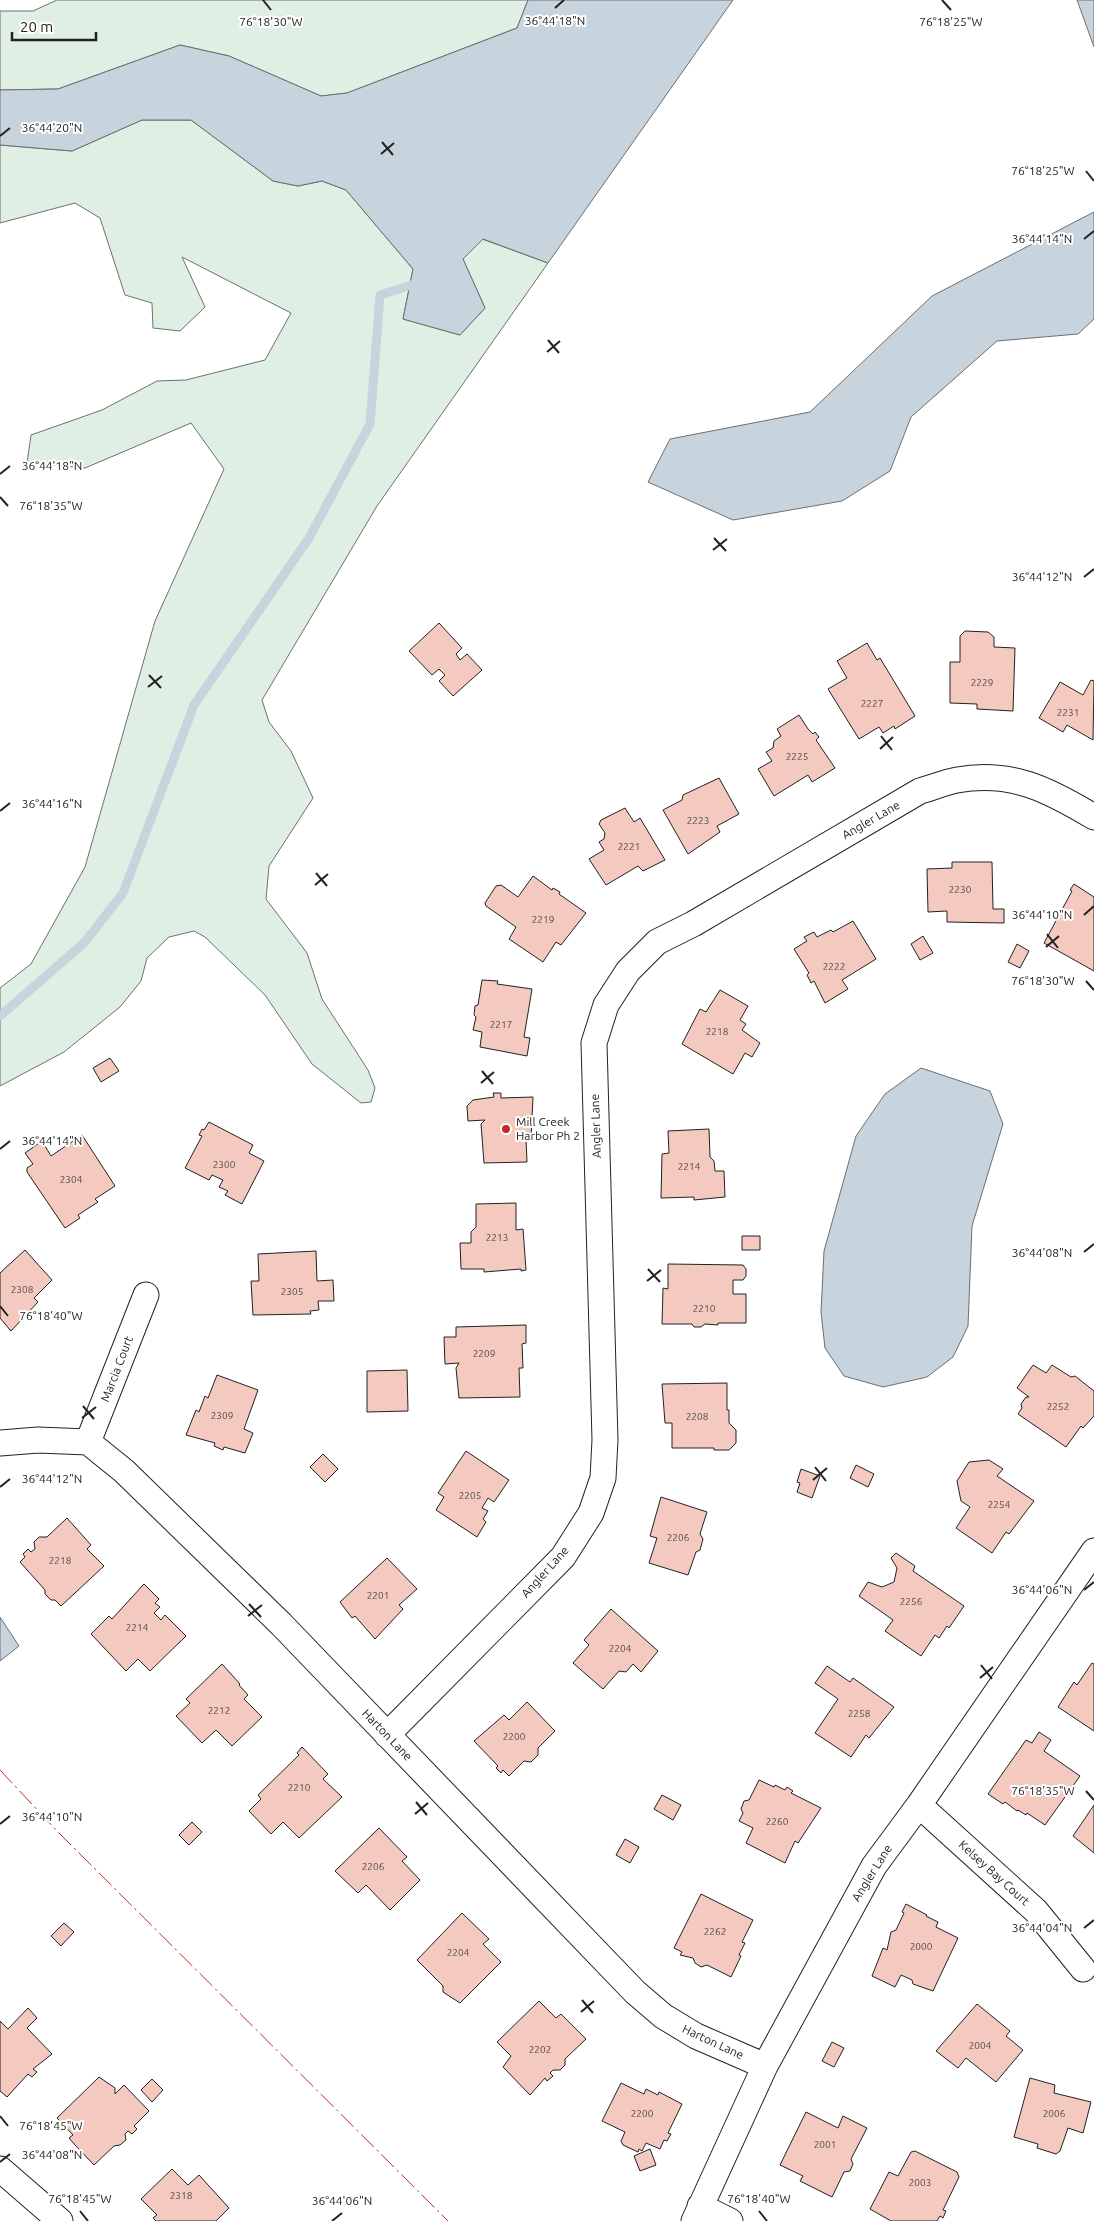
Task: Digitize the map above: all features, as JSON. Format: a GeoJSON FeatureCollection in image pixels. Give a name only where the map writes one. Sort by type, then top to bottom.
{"type":"FeatureCollection","features":[{"type":"Feature","properties":{"kind":"street","name":"Angler Lane"},"geometry":{"type":"LineString","coordinates":[[387,1735],[563,1557],[591,1512],[603,1478],[605,1440],[594,1043],[606,1005],[628,971],[657,942],[929,788],[957,780],[994,777],[1021,781],[1030,783],[1063,798],[1094,817]]}},
{"type":"Feature","properties":{"kind":"street","name":"Marcia Court"},"geometry":{"type":"LineString","coordinates":[[88,1442],[146,1295]]}},
{"type":"Feature","properties":{"kind":"street"},"geometry":{"type":"LineString","coordinates":[[0,1443],[38,1440],[88,1442]]}},
{"type":"Feature","properties":{"kind":"street","name":"Harton Lane"},"geometry":{"type":"LineString","coordinates":[[88,1442],[163,1508],[281,1624],[635,1992],[663,2016],[696,2036],[765,2066]]}},
{"type":"Feature","properties":{"kind":"street","name":"Angler Lane"},"geometry":{"type":"LineString","coordinates":[[697,2214],[765,2066],[874,1866],[919,1805],[1094,1551]]}},
{"type":"Feature","properties":{"kind":"street","name":"Kelsey Bay Court"},"geometry":{"type":"LineString","coordinates":[[919,1805],[1036,1911],[1083,1969]]}},
{"type":"Feature","properties":{"kind":"street"},"geometry":{"type":"LineString","coordinates":[[0,2169],[60,2221]]}},
{"type":"Feature","properties":{"kind":"street"},"geometry":{"type":"LineString","coordinates":[[697,2214],[730,2221]]}},
{"type":"Feature","properties":{"kind":"green space"},"geometry":{"type":"Polygon","coordinates":[[[57,0],[528,0],[517,28],[347,93],[321,96],[229,56],[180,45],[58,89],[0,90],[0,11],[33,11],[57,0]]]}},
{"type":"Feature","properties":{"kind":"green space"},"geometry":{"type":"Polygon","coordinates":[[[142,120],[191,120],[273,181],[298,186],[322,181],[346,190],[413,269],[403,319],[460,335],[485,308],[463,259],[482,239],[548,263],[377,506],[262,700],[269,722],[291,751],[313,798],[269,866],[266,899],[307,953],[322,999],[368,1070],[375,1088],[371,1102],[361,1103],[312,1064],[265,995],[205,937],[194,931],[169,937],[147,958],[141,981],[120,1007],[64,1052],[0,1086],[0,988],[31,964],[85,867],[155,621],[224,469],[191,423],[85,468],[27,463],[31,435],[102,410],[157,381],[186,380],[265,360],[291,313],[182,257],[205,307],[180,331],[153,328],[152,303],[125,295],[100,218],[75,203],[0,223],[0,145],[72,151],[142,120]]]}},
{"type":"Feature","properties":{"kind":"shaded area"},"geometry":{"type":"Polygon","coordinates":[[[528,0],[733,0],[548,263],[483,239],[463,259],[485,308],[460,335],[403,319],[413,269],[346,190],[322,181],[298,186],[273,181],[191,120],[142,120],[72,151],[0,145],[0,90],[58,89],[180,45],[229,56],[321,96],[347,93],[517,28],[528,0]]]}},
{"type":"Feature","properties":{"kind":"shaded area"},"geometry":{"type":"Polygon","coordinates":[[[1077,0],[1094,0],[1094,47],[1077,0]]]}},
{"type":"Feature","properties":{"kind":"shaded area"},"geometry":{"type":"Polygon","coordinates":[[[1094,212],[1094,319],[1078,334],[997,341],[911,417],[890,471],[842,501],[733,520],[648,482],[670,439],[810,412],[932,296],[1094,212]]]}},
{"type":"Feature","properties":{"kind":"shaded area"},"geometry":{"type":"Polygon","coordinates":[[[921,1068],[990,1091],[1003,1124],[972,1226],[968,1326],[953,1357],[927,1377],[883,1387],[844,1376],[825,1348],[821,1312],[824,1251],[856,1136],[885,1094],[921,1068]]]}},
{"type":"Feature","properties":{"kind":"shaded area"},"geometry":{"type":"Polygon","coordinates":[[[0,1617],[19,1646],[0,1661],[0,1617]]]}},
{"type":"Feature","properties":{"kind":"building"},"geometry":{"type":"Polygon","coordinates":[[[439,623],[462,648],[456,654],[460,660],[467,654],[482,670],[453,696],[439,681],[445,675],[439,669],[432,675],[409,651],[439,623]]]}},
{"type":"Feature","properties":{"kind":"building"},"geometry":{"type":"Polygon","coordinates":[[[965,631],[988,632],[994,637],[994,647],[1015,648],[1013,711],[977,709],[977,704],[950,703],[950,662],[960,662],[960,636],[965,631]]]}},
{"type":"Feature","properties":{"kind":"building"},"geometry":{"type":"Polygon","coordinates":[[[867,643],[877,660],[880,658],[915,716],[895,729],[894,726],[883,733],[879,727],[859,739],[828,689],[847,678],[837,661],[867,643]]]}},
{"type":"Feature","properties":{"kind":"building"},"geometry":{"type":"Polygon","coordinates":[[[1091,680],[1094,681],[1093,740],[1067,725],[1063,732],[1039,718],[1060,682],[1083,695],[1091,680]]]}},
{"type":"Feature","properties":{"kind":"building"},"geometry":{"type":"Polygon","coordinates":[[[799,715],[808,729],[813,734],[815,732],[819,737],[816,740],[835,768],[812,782],[808,775],[774,796],[758,769],[772,761],[766,752],[773,748],[774,741],[781,736],[777,729],[799,715]]]}},
{"type":"Feature","properties":{"kind":"building"},"geometry":{"type":"Polygon","coordinates":[[[719,778],[739,814],[717,826],[720,832],[688,854],[663,810],[682,800],[683,795],[719,778]]]}},
{"type":"Feature","properties":{"kind":"building"},"geometry":{"type":"Polygon","coordinates":[[[625,808],[634,822],[640,818],[665,860],[643,871],[638,866],[606,885],[589,859],[604,850],[599,842],[604,839],[605,833],[599,824],[601,820],[625,808]]]}},
{"type":"Feature","properties":{"kind":"building"},"geometry":{"type":"Polygon","coordinates":[[[952,862],[992,862],[993,909],[1004,909],[1004,923],[947,922],[947,911],[928,912],[927,869],[952,868],[952,862]]]}},
{"type":"Feature","properties":{"kind":"building"},"geometry":{"type":"Polygon","coordinates":[[[533,876],[552,890],[553,888],[560,892],[559,894],[586,913],[561,945],[556,942],[543,962],[509,939],[516,927],[486,906],[485,903],[496,886],[501,885],[518,897],[533,876]]]}},
{"type":"Feature","properties":{"kind":"building"},"geometry":{"type":"Polygon","coordinates":[[[1074,884],[1094,897],[1094,971],[1044,943],[1074,884]]]}},
{"type":"Feature","properties":{"kind":"building"},"geometry":{"type":"Polygon","coordinates":[[[853,921],[876,959],[842,980],[848,989],[825,1003],[814,981],[811,983],[807,975],[809,973],[794,949],[807,941],[804,937],[814,932],[817,937],[831,930],[833,932],[853,921]]]}},
{"type":"Feature","properties":{"kind":"building"},"geometry":{"type":"Polygon","coordinates":[[[923,936],[933,953],[920,960],[911,944],[923,936]]]}},
{"type":"Feature","properties":{"kind":"building"},"geometry":{"type":"Polygon","coordinates":[[[1017,944],[1029,951],[1020,968],[1008,962],[1017,944]]]}},
{"type":"Feature","properties":{"kind":"building"},"geometry":{"type":"Polygon","coordinates":[[[482,980],[498,981],[497,984],[532,989],[524,1037],[530,1038],[527,1056],[480,1047],[482,1032],[473,1030],[476,1017],[474,1015],[475,1006],[478,1005],[482,980]]]}},
{"type":"Feature","properties":{"kind":"building"},"geometry":{"type":"Polygon","coordinates":[[[720,990],[748,1006],[740,1020],[746,1024],[742,1030],[760,1043],[752,1057],[745,1053],[733,1074],[682,1044],[700,1009],[706,1012],[720,990]]]}},
{"type":"Feature","properties":{"kind":"building"},"geometry":{"type":"Polygon","coordinates":[[[110,1058],[119,1071],[101,1082],[93,1068],[110,1058]]]}},
{"type":"Feature","properties":{"kind":"building","name":"Mill Creek Harbor Ph 2"},"geometry":{"type":"Polygon","coordinates":[[[493,1093],[501,1093],[501,1098],[533,1097],[531,1139],[526,1139],[527,1162],[484,1163],[481,1124],[485,1120],[468,1121],[467,1106],[473,1100],[494,1097],[493,1093]]]}},
{"type":"Feature","properties":{"kind":"building"},"geometry":{"type":"Polygon","coordinates":[[[209,1122],[253,1145],[249,1153],[264,1161],[242,1204],[225,1195],[228,1191],[219,1187],[223,1180],[212,1175],[209,1180],[185,1168],[202,1136],[199,1135],[202,1129],[204,1130],[209,1122]]]}},
{"type":"Feature","properties":{"kind":"building"},"geometry":{"type":"Polygon","coordinates":[[[709,1129],[710,1157],[714,1161],[715,1171],[724,1171],[725,1197],[694,1200],[694,1197],[661,1198],[662,1154],[669,1153],[668,1131],[709,1129]]]}},
{"type":"Feature","properties":{"kind":"building"},"geometry":{"type":"Polygon","coordinates":[[[82,1135],[115,1186],[95,1199],[98,1202],[78,1215],[80,1218],[65,1228],[27,1172],[27,1168],[33,1164],[25,1153],[42,1141],[51,1156],[82,1135]]]}},
{"type":"Feature","properties":{"kind":"building"},"geometry":{"type":"Polygon","coordinates":[[[516,1203],[516,1230],[523,1229],[526,1270],[484,1272],[484,1269],[461,1269],[460,1243],[471,1243],[471,1232],[476,1227],[476,1204],[516,1203]]]}},
{"type":"Feature","properties":{"kind":"building"},"geometry":{"type":"Polygon","coordinates":[[[742,1236],[760,1236],[760,1250],[742,1250],[742,1236]]]}},
{"type":"Feature","properties":{"kind":"building"},"geometry":{"type":"Polygon","coordinates":[[[25,1250],[52,1280],[34,1298],[38,1302],[11,1331],[0,1318],[0,1273],[25,1250]]]}},
{"type":"Feature","properties":{"kind":"building"},"geometry":{"type":"Polygon","coordinates":[[[316,1251],[317,1281],[333,1280],[334,1301],[318,1301],[319,1310],[310,1311],[311,1314],[253,1315],[251,1281],[259,1281],[258,1254],[316,1251]]]}},
{"type":"Feature","properties":{"kind":"building"},"geometry":{"type":"Polygon","coordinates":[[[668,1264],[743,1265],[746,1269],[746,1276],[743,1280],[733,1280],[733,1294],[746,1294],[746,1323],[705,1324],[701,1327],[694,1327],[692,1324],[662,1324],[663,1288],[668,1289],[668,1264]]]}},
{"type":"Feature","properties":{"kind":"building"},"geometry":{"type":"Polygon","coordinates":[[[526,1325],[526,1343],[522,1344],[523,1368],[519,1368],[520,1397],[459,1398],[456,1368],[459,1363],[445,1364],[444,1337],[456,1337],[456,1327],[526,1325]]]}},
{"type":"Feature","properties":{"kind":"building"},"geometry":{"type":"Polygon","coordinates":[[[1033,1365],[1046,1373],[1052,1365],[1071,1377],[1075,1376],[1094,1391],[1094,1416],[1083,1428],[1081,1426],[1066,1447],[1018,1414],[1022,1408],[1021,1404],[1026,1397],[1029,1397],[1017,1388],[1033,1365]]]}},
{"type":"Feature","properties":{"kind":"building"},"geometry":{"type":"Polygon","coordinates":[[[407,1370],[408,1411],[367,1412],[367,1371],[407,1370]]]}},
{"type":"Feature","properties":{"kind":"building"},"geometry":{"type":"Polygon","coordinates":[[[217,1375],[258,1390],[244,1429],[253,1433],[245,1453],[224,1447],[223,1450],[214,1446],[215,1443],[186,1435],[196,1410],[199,1412],[205,1396],[208,1398],[217,1375]]]}},
{"type":"Feature","properties":{"kind":"building"},"geometry":{"type":"Polygon","coordinates":[[[727,1383],[727,1410],[729,1410],[729,1423],[736,1430],[736,1443],[729,1450],[672,1448],[672,1423],[665,1423],[662,1384],[727,1383]]]}},
{"type":"Feature","properties":{"kind":"building"},"geometry":{"type":"Polygon","coordinates":[[[466,1451],[509,1480],[494,1502],[488,1498],[482,1508],[488,1511],[483,1519],[486,1522],[477,1537],[436,1510],[444,1497],[438,1493],[466,1451]]]}},
{"type":"Feature","properties":{"kind":"building"},"geometry":{"type":"Polygon","coordinates":[[[323,1454],[338,1469],[325,1482],[310,1467],[323,1454]]]}},
{"type":"Feature","properties":{"kind":"building"},"geometry":{"type":"Polygon","coordinates":[[[989,1460],[1003,1469],[997,1476],[1034,1501],[1009,1534],[1006,1532],[992,1553],[956,1528],[970,1507],[961,1501],[957,1481],[969,1462],[989,1460]]]}},
{"type":"Feature","properties":{"kind":"building"},"geometry":{"type":"Polygon","coordinates":[[[856,1465],[874,1474],[868,1487],[850,1478],[856,1465]]]}},
{"type":"Feature","properties":{"kind":"building"},"geometry":{"type":"Polygon","coordinates":[[[801,1469],[820,1476],[812,1498],[797,1492],[800,1483],[797,1482],[801,1469]]]}},
{"type":"Feature","properties":{"kind":"building"},"geometry":{"type":"Polygon","coordinates":[[[661,1497],[707,1512],[700,1534],[703,1539],[700,1550],[696,1552],[688,1575],[649,1563],[657,1538],[650,1536],[661,1497]]]}},
{"type":"Feature","properties":{"kind":"building"},"geometry":{"type":"Polygon","coordinates":[[[67,1518],[91,1545],[87,1549],[104,1566],[61,1606],[45,1594],[45,1590],[20,1562],[25,1557],[23,1554],[28,1549],[31,1552],[35,1549],[34,1542],[39,1537],[47,1537],[67,1518]]]}},
{"type":"Feature","properties":{"kind":"building"},"geometry":{"type":"Polygon","coordinates":[[[896,1553],[915,1566],[913,1571],[964,1606],[949,1628],[947,1626],[939,1638],[935,1635],[921,1656],[885,1631],[893,1620],[859,1596],[868,1582],[882,1587],[894,1582],[897,1568],[891,1558],[896,1553]]]}},
{"type":"Feature","properties":{"kind":"building"},"geometry":{"type":"Polygon","coordinates":[[[387,1558],[417,1589],[399,1605],[403,1609],[375,1639],[355,1616],[352,1618],[340,1602],[387,1558]]]}},
{"type":"Feature","properties":{"kind":"building"},"geometry":{"type":"Polygon","coordinates":[[[144,1584],[159,1599],[155,1603],[160,1607],[154,1613],[161,1620],[165,1615],[186,1636],[150,1671],[138,1659],[126,1671],[91,1634],[109,1616],[112,1619],[144,1584]]]}},
{"type":"Feature","properties":{"kind":"building"},"geometry":{"type":"Polygon","coordinates":[[[611,1609],[658,1651],[641,1672],[633,1664],[626,1672],[619,1671],[603,1689],[573,1663],[589,1645],[584,1640],[611,1609]]]}},
{"type":"Feature","properties":{"kind":"building"},"geometry":{"type":"Polygon","coordinates":[[[1092,1663],[1094,1664],[1094,1731],[1058,1707],[1074,1682],[1077,1685],[1092,1663]]]}},
{"type":"Feature","properties":{"kind":"building"},"geometry":{"type":"Polygon","coordinates":[[[222,1664],[248,1695],[244,1699],[262,1717],[232,1746],[216,1730],[202,1743],[176,1716],[190,1703],[186,1699],[222,1664]]]}},
{"type":"Feature","properties":{"kind":"building"},"geometry":{"type":"Polygon","coordinates":[[[827,1666],[850,1682],[853,1678],[894,1707],[869,1738],[866,1735],[851,1757],[815,1733],[838,1699],[815,1683],[827,1666]]]}},
{"type":"Feature","properties":{"kind":"building"},"geometry":{"type":"Polygon","coordinates":[[[527,1702],[555,1731],[538,1748],[538,1755],[531,1762],[524,1761],[509,1776],[503,1770],[501,1773],[496,1768],[498,1766],[474,1741],[504,1715],[509,1720],[527,1702]]]}},
{"type":"Feature","properties":{"kind":"building"},"geometry":{"type":"Polygon","coordinates":[[[1039,1732],[1051,1740],[1044,1751],[1080,1776],[1045,1825],[1027,1813],[1026,1815],[1017,1811],[1005,1802],[1003,1804],[988,1794],[1026,1740],[1032,1743],[1039,1732]]]}},
{"type":"Feature","properties":{"kind":"building"},"geometry":{"type":"Polygon","coordinates":[[[302,1747],[328,1774],[323,1779],[342,1797],[299,1838],[283,1822],[271,1834],[249,1811],[261,1799],[258,1795],[299,1755],[297,1753],[302,1747]]]}},
{"type":"Feature","properties":{"kind":"building"},"geometry":{"type":"Polygon","coordinates":[[[759,1780],[785,1790],[787,1787],[793,1791],[791,1793],[821,1808],[798,1843],[795,1841],[785,1863],[746,1843],[753,1828],[739,1821],[743,1813],[741,1809],[744,1801],[749,1800],[759,1780]]]}},
{"type":"Feature","properties":{"kind":"building"},"geometry":{"type":"Polygon","coordinates":[[[662,1795],[681,1805],[673,1820],[654,1809],[662,1795]]]}},
{"type":"Feature","properties":{"kind":"building"},"geometry":{"type":"Polygon","coordinates":[[[1094,1805],[1094,1853],[1073,1836],[1094,1805]]]}},
{"type":"Feature","properties":{"kind":"building"},"geometry":{"type":"Polygon","coordinates":[[[192,1822],[202,1832],[189,1845],[179,1835],[192,1822]]]}},
{"type":"Feature","properties":{"kind":"building"},"geometry":{"type":"Polygon","coordinates":[[[379,1828],[407,1857],[402,1861],[420,1880],[390,1910],[366,1885],[358,1893],[335,1871],[379,1828]]]}},
{"type":"Feature","properties":{"kind":"building"},"geometry":{"type":"Polygon","coordinates":[[[625,1839],[639,1847],[630,1863],[616,1855],[625,1839]]]}},
{"type":"Feature","properties":{"kind":"building"},"geometry":{"type":"Polygon","coordinates":[[[701,1894],[753,1920],[742,1942],[745,1943],[739,1955],[741,1956],[731,1977],[707,1965],[701,1967],[695,1963],[693,1958],[680,1955],[682,1952],[674,1948],[701,1894]]]}},
{"type":"Feature","properties":{"kind":"building"},"geometry":{"type":"Polygon","coordinates":[[[906,1904],[938,1922],[936,1927],[958,1938],[933,1991],[913,1984],[912,1980],[901,1975],[895,1987],[872,1976],[883,1948],[887,1950],[891,1932],[896,1930],[906,1904]]]}},
{"type":"Feature","properties":{"kind":"building"},"geometry":{"type":"Polygon","coordinates":[[[462,1913],[489,1939],[483,1944],[501,1962],[460,2003],[443,1992],[443,1986],[417,1960],[462,1913]]]}},
{"type":"Feature","properties":{"kind":"building"},"geometry":{"type":"Polygon","coordinates":[[[64,1923],[74,1932],[61,1946],[51,1936],[64,1923]]]}},
{"type":"Feature","properties":{"kind":"building"},"geometry":{"type":"Polygon","coordinates":[[[539,2001],[556,2018],[561,2014],[586,2039],[565,2059],[565,2065],[560,2070],[553,2070],[550,2073],[553,2076],[547,2081],[545,2078],[530,2095],[503,2067],[511,2056],[497,2042],[539,2001]]]}},
{"type":"Feature","properties":{"kind":"building"},"geometry":{"type":"Polygon","coordinates":[[[977,2004],[1010,2031],[1006,2036],[1023,2050],[996,2082],[966,2058],[958,2068],[936,2051],[977,2004]]]}},
{"type":"Feature","properties":{"kind":"building"},"geometry":{"type":"Polygon","coordinates":[[[28,2008],[37,2018],[27,2028],[52,2054],[33,2069],[37,2072],[32,2077],[28,2074],[7,2097],[0,2091],[0,2021],[8,2029],[28,2008]]]}},
{"type":"Feature","properties":{"kind":"building"},"geometry":{"type":"Polygon","coordinates":[[[832,2042],[844,2048],[834,2067],[822,2061],[832,2042]]]}},
{"type":"Feature","properties":{"kind":"building"},"geometry":{"type":"Polygon","coordinates":[[[99,2077],[115,2088],[115,2094],[124,2085],[149,2111],[134,2126],[137,2129],[132,2134],[128,2131],[125,2134],[126,2140],[120,2145],[114,2146],[94,2165],[69,2138],[73,2135],[57,2118],[99,2077]]]}},
{"type":"Feature","properties":{"kind":"building"},"geometry":{"type":"Polygon","coordinates":[[[1030,2078],[1055,2085],[1054,2093],[1091,2102],[1083,2133],[1068,2128],[1060,2151],[1056,2154],[1037,2148],[1038,2144],[1014,2137],[1030,2078]]]}},
{"type":"Feature","properties":{"kind":"building"},"geometry":{"type":"Polygon","coordinates":[[[152,2079],[163,2090],[152,2102],[141,2090],[152,2079]]]}},
{"type":"Feature","properties":{"kind":"building"},"geometry":{"type":"Polygon","coordinates":[[[621,2083],[644,2094],[646,2089],[658,2095],[659,2092],[682,2104],[668,2133],[671,2134],[667,2141],[664,2140],[660,2149],[646,2143],[642,2151],[639,2149],[638,2152],[623,2145],[621,2141],[625,2132],[602,2121],[621,2083]]]}},
{"type":"Feature","properties":{"kind":"building"},"geometry":{"type":"Polygon","coordinates":[[[806,2112],[838,2128],[843,2116],[867,2128],[851,2159],[853,2164],[850,2171],[844,2172],[832,2197],[800,2181],[803,2176],[780,2165],[806,2112]]]}},
{"type":"Feature","properties":{"kind":"building"},"geometry":{"type":"Polygon","coordinates":[[[650,2149],[656,2165],[640,2171],[634,2156],[650,2149]]]}},
{"type":"Feature","properties":{"kind":"building"},"geometry":{"type":"Polygon","coordinates":[[[915,2151],[957,2172],[959,2177],[943,2210],[946,2211],[943,2218],[940,2216],[937,2221],[891,2221],[870,2209],[889,2172],[898,2176],[911,2152],[915,2151]]]}},
{"type":"Feature","properties":{"kind":"building"},"geometry":{"type":"Polygon","coordinates":[[[172,2169],[188,2185],[199,2175],[229,2208],[216,2221],[156,2221],[153,2218],[157,2215],[141,2199],[172,2169]]]}},
{"type":"Feature","properties":{"kind":"waterway"},"geometry":{"type":"LineString","coordinates":[[0,1016],[84,943],[123,893],[194,705],[309,538],[370,424],[380,295],[421,282]]}},
{"type":"Feature","properties":{"kind":"power"},"geometry":{"type":"LineString","coordinates":[[0,1770],[57,1831],[448,2221]]}},
{"type":"Feature","properties":{"kind":"place","name":"Mill Creek Harbor Ph 2"},"geometry":{"type":"Point","coordinates":[506,1129]}}]}
